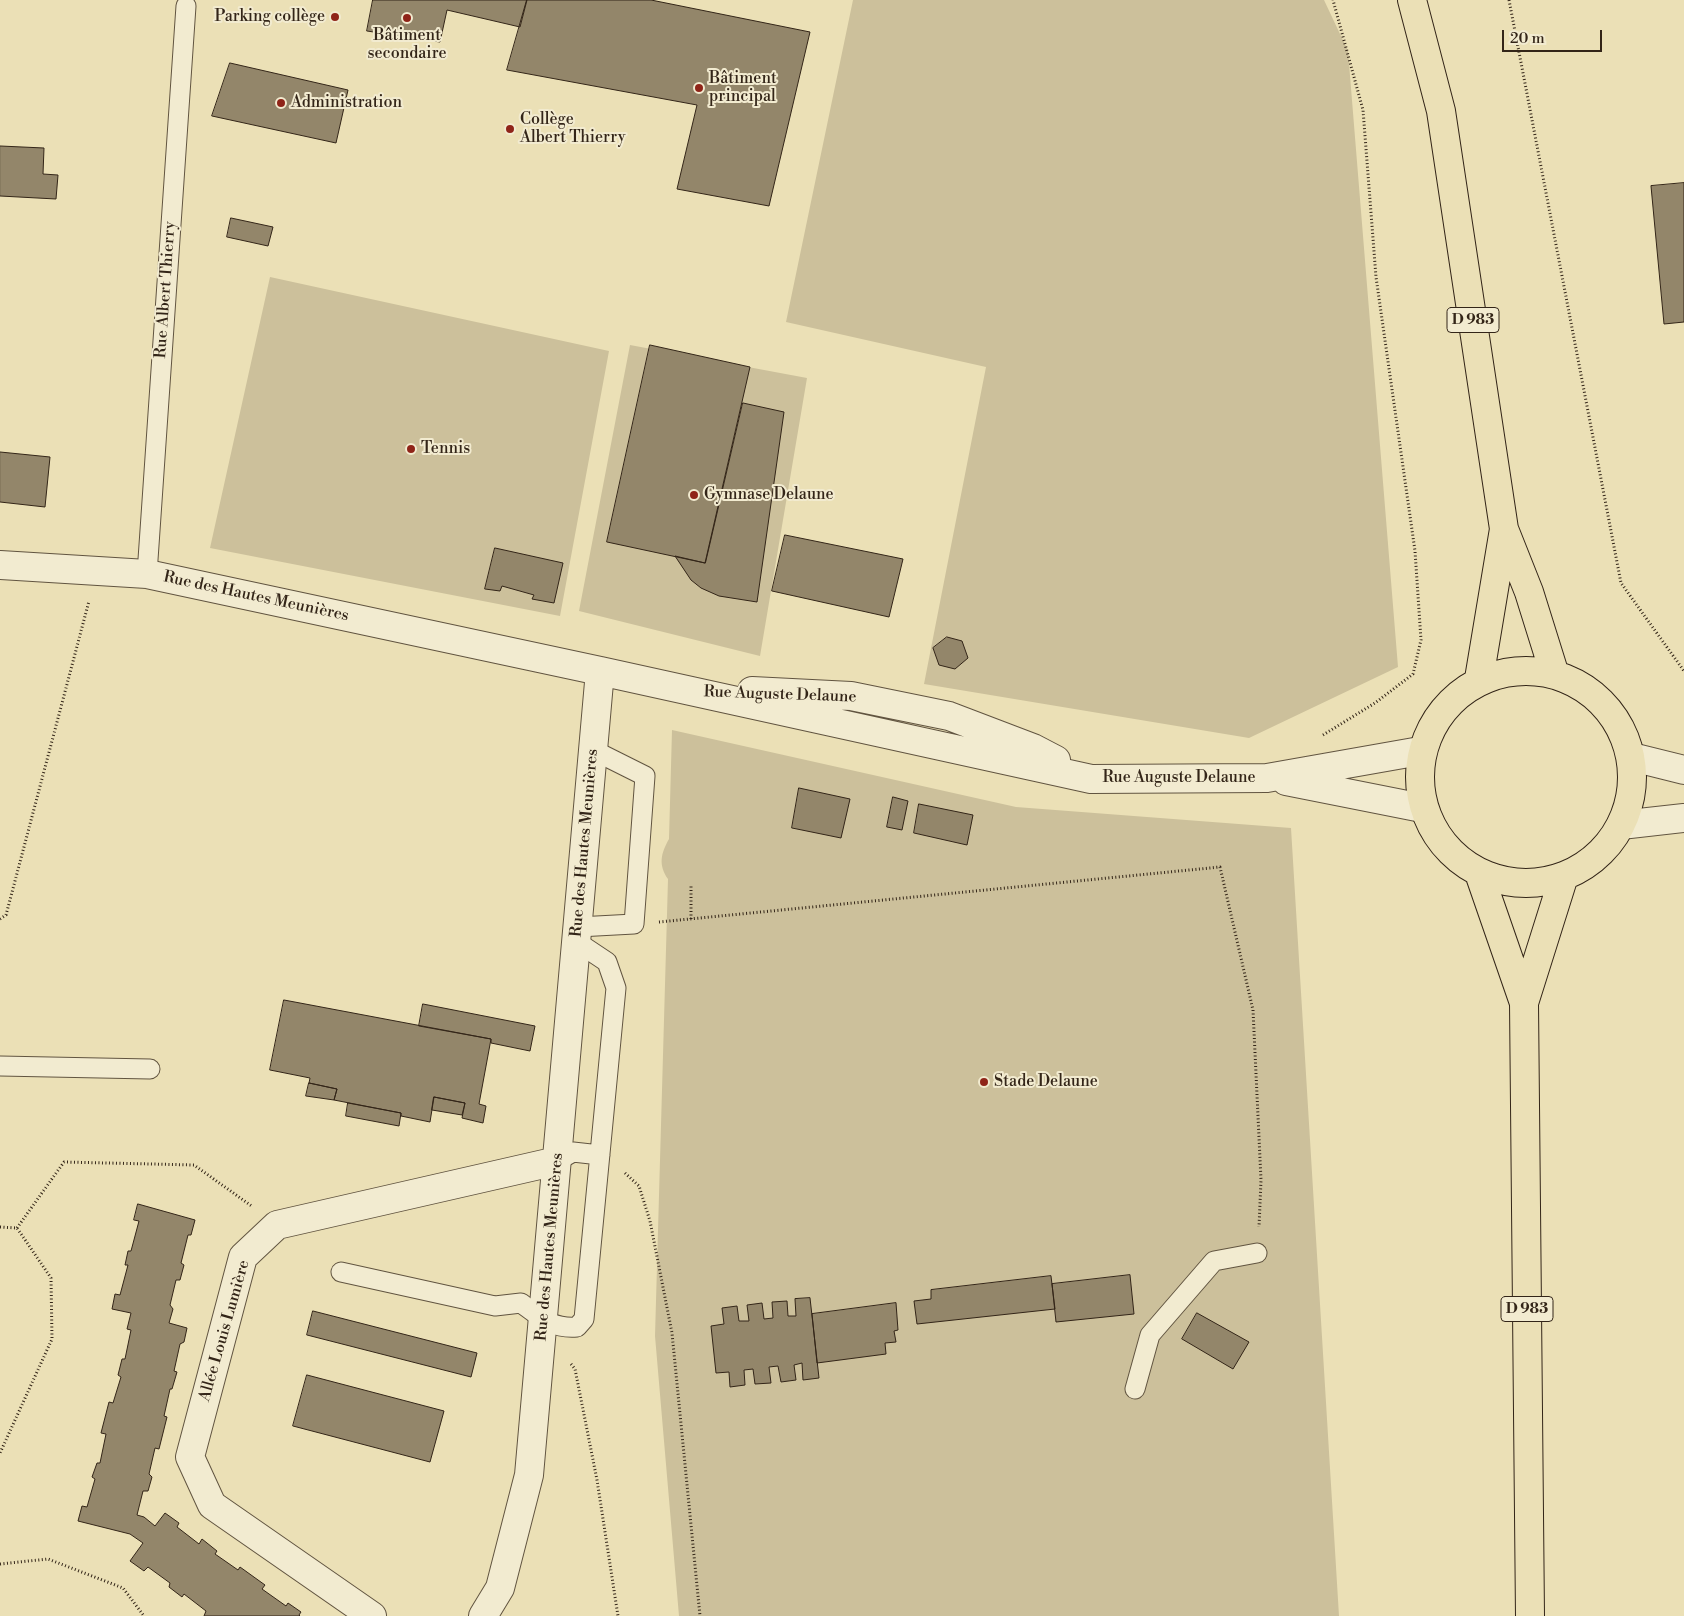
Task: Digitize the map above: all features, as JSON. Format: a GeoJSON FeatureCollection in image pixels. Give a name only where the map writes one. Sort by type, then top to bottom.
{"type":"FeatureCollection","features":[{"type":"Feature","properties":{"kind":"main road","name":"D 983"},"geometry":{"type":"LineString","coordinates":[[1412,0],[1441,111],[1504,529],[1529,592],[1554,672]]}},
{"type":"Feature","properties":{"kind":"main road","name":"D 983"},"geometry":{"type":"LineString","coordinates":[[1480,678],[1504,529]]}},
{"type":"Feature","properties":{"kind":"main road"},"geometry":{"type":"LineString","coordinates":[[1554,672],[1586,689],[1616,719],[1632,757],[1633,789],[1621,825],[1602,851],[1564,876],[1520,883],[1478,873],[1446,849],[1422,808],[1420,751],[1446,703],[1480,678],[1554,672]]}},
{"type":"Feature","properties":{"kind":"main road","name":"D 983"},"geometry":{"type":"LineString","coordinates":[[1478,873],[1524,1003]]}},
{"type":"Feature","properties":{"kind":"main road","name":"D 983"},"geometry":{"type":"LineString","coordinates":[[1530,1616],[1524,1003],[1564,876]]}},
{"type":"Feature","properties":{"kind":"street","name":"Rue des Hautes Meunières"},"geometry":{"type":"LineString","coordinates":[[0,565],[147,574],[600,671],[529,1475],[500,1588],[483,1616]]}},
{"type":"Feature","properties":{"kind":"street","name":"Rue Auguste Delaune"},"geometry":{"type":"LineString","coordinates":[[600,671],[1091,779],[1267,778],[1420,751]]}},
{"type":"Feature","properties":{"kind":"street"},"geometry":{"type":"LineString","coordinates":[[1632,757],[1684,770]]}},
{"type":"Feature","properties":{"kind":"street","name":"Rue Auguste Delaune"},"geometry":{"type":"LineString","coordinates":[[1267,778],[1422,808]]}},
{"type":"Feature","properties":{"kind":"street"},"geometry":{"type":"LineString","coordinates":[[1621,825],[1684,818]]}},
{"type":"Feature","properties":{"kind":"street"},"geometry":{"type":"LineString","coordinates":[[277,1225],[557,1161]]}},
{"type":"Feature","properties":{"kind":"street","name":"Allée Louis Lumière"},"geometry":{"type":"LineString","coordinates":[[277,1225],[244,1257],[190,1457],[212,1505],[372,1616]]}},
{"type":"Feature","properties":{"kind":"lane","name":"Rue Albert Thierry"},"geometry":{"type":"LineString","coordinates":[[147,574],[186,6]]}},
{"type":"Feature","properties":{"kind":"lane"},"geometry":{"type":"LineString","coordinates":[[577,934],[634,924],[645,776],[593,750]]}},
{"type":"Feature","properties":{"kind":"lane"},"geometry":{"type":"LineString","coordinates":[[341,1272],[495,1306],[521,1303],[543,1319],[562,1328],[577,1327],[584,1319],[616,988],[607,962],[577,934]]}},
{"type":"Feature","properties":{"kind":"lane"},"geometry":{"type":"LineString","coordinates":[[0,1066],[150,1069]]}},
{"type":"Feature","properties":{"kind":"lane"},"geometry":{"type":"LineString","coordinates":[[557,1161],[573,1152],[600,1155]]}},
{"type":"Feature","properties":{"kind":"lane"},"geometry":{"type":"LineString","coordinates":[[1135,1389],[1150,1336],[1214,1261],[1257,1253]]}},
{"type":"Feature","properties":{"kind":"path"},"geometry":{"type":"LineString","coordinates":[[1322,735],[1375,703],[1413,674],[1421,640],[1415,551],[1376,277],[1363,110],[1333,0]]}},
{"type":"Feature","properties":{"kind":"path"},"geometry":{"type":"LineString","coordinates":[[1509,0],[1621,583],[1684,671]]}},
{"type":"Feature","properties":{"kind":"path"},"geometry":{"type":"LineString","coordinates":[[0,919],[6,915],[87,611],[95,571]]}},
{"type":"Feature","properties":{"kind":"path"},"geometry":{"type":"LineString","coordinates":[[634,924],[1220,867],[1253,1010],[1261,1180],[1257,1253]]}},
{"type":"Feature","properties":{"kind":"path"},"geometry":{"type":"LineString","coordinates":[[691,886],[691,919]]}},
{"type":"Feature","properties":{"kind":"path"},"geometry":{"type":"LineString","coordinates":[[600,1155],[609,1159],[639,1186],[650,1221],[672,1333],[700,1616]]}},
{"type":"Feature","properties":{"kind":"path"},"geometry":{"type":"LineString","coordinates":[[17,1228],[64,1162],[194,1165],[277,1225]]}},
{"type":"Feature","properties":{"kind":"path"},"geometry":{"type":"LineString","coordinates":[[0,1227],[17,1228]]}},
{"type":"Feature","properties":{"kind":"path"},"geometry":{"type":"LineString","coordinates":[[0,1453],[52,1339],[51,1278],[17,1228]]}},
{"type":"Feature","properties":{"kind":"path"},"geometry":{"type":"LineString","coordinates":[[570,1360],[575,1369],[597,1480],[618,1616]]}},
{"type":"Feature","properties":{"kind":"path"},"geometry":{"type":"LineString","coordinates":[[0,1443],[3,1447]]}},
{"type":"Feature","properties":{"kind":"path"},"geometry":{"type":"LineString","coordinates":[[0,1564],[48,1559],[123,1588],[144,1616]]}},
{"type":"Feature","properties":{"kind":"shaded area"},"geometry":{"type":"Polygon","coordinates":[[[853,0],[1324,0],[1348,51],[1398,667],[1249,738],[924,684],[986,367],[786,322],[853,0]]]}},
{"type":"Feature","properties":{"kind":"shaded area","name":"Tennis"},"geometry":{"type":"Polygon","coordinates":[[[270,277],[609,351],[560,616],[210,548],[270,277]]]}},
{"type":"Feature","properties":{"kind":"shaded area","name":"Gymnase Delaune"},"geometry":{"type":"Polygon","coordinates":[[[630,345],[807,378],[760,656],[579,611],[630,345]]]}},
{"type":"Feature","properties":{"kind":"shaded area","name":"Stade Delaune"},"geometry":{"type":"Polygon","coordinates":[[[672,730],[1016,807],[1291,828],[1339,1616],[679,1616],[655,1336],[668,879],[663,869],[662,859],[669,839],[672,730]]]}},
{"type":"Feature","properties":{"kind":"building","name":"Bâtiment secondaire"},"geometry":{"type":"Polygon","coordinates":[[[373,0],[527,0],[520,27],[447,10],[440,42],[367,31],[373,0]]]}},
{"type":"Feature","properties":{"kind":"building","name":"Bâtiment principal"},"geometry":{"type":"Polygon","coordinates":[[[527,0],[651,0],[810,32],[769,206],[677,189],[697,105],[507,70],[527,0]]]}},
{"type":"Feature","properties":{"kind":"building","name":"Administration"},"geometry":{"type":"Polygon","coordinates":[[[230,63],[348,90],[336,143],[212,116],[230,63]]]}},
{"type":"Feature","properties":{"kind":"building"},"geometry":{"type":"Polygon","coordinates":[[[0,146],[44,148],[43,174],[58,175],[56,199],[0,196],[0,146]]]}},
{"type":"Feature","properties":{"kind":"building"},"geometry":{"type":"Polygon","coordinates":[[[1684,183],[1684,322],[1664,324],[1651,186],[1684,183]]]}},
{"type":"Feature","properties":{"kind":"building"},"geometry":{"type":"Polygon","coordinates":[[[231,218],[273,227],[268,246],[227,237],[231,218]]]}},
{"type":"Feature","properties":{"kind":"building"},"geometry":{"type":"Polygon","coordinates":[[[650,345],[750,367],[705,563],[607,542],[650,345]]]}},
{"type":"Feature","properties":{"kind":"building"},"geometry":{"type":"Polygon","coordinates":[[[743,403],[784,412],[757,602],[719,596],[701,588],[691,580],[675,556],[705,563],[743,403]]]}},
{"type":"Feature","properties":{"kind":"building"},"geometry":{"type":"Polygon","coordinates":[[[0,452],[50,457],[45,507],[0,502],[0,452]]]}},
{"type":"Feature","properties":{"kind":"building"},"geometry":{"type":"Polygon","coordinates":[[[785,535],[903,559],[889,617],[772,591],[785,535]]]}},
{"type":"Feature","properties":{"kind":"building"},"geometry":{"type":"Polygon","coordinates":[[[495,548],[563,563],[554,603],[532,599],[534,595],[502,586],[500,591],[485,589],[495,548]]]}},
{"type":"Feature","properties":{"kind":"building"},"geometry":{"type":"Polygon","coordinates":[[[947,637],[962,641],[968,658],[955,669],[939,665],[933,648],[947,637]]]}},
{"type":"Feature","properties":{"kind":"building"},"geometry":{"type":"Polygon","coordinates":[[[799,788],[850,799],[841,838],[792,828],[799,788]]]}},
{"type":"Feature","properties":{"kind":"building"},"geometry":{"type":"Polygon","coordinates":[[[893,797],[908,801],[902,830],[887,827],[893,797]]]}},
{"type":"Feature","properties":{"kind":"building"},"geometry":{"type":"Polygon","coordinates":[[[919,804],[973,815],[967,845],[914,833],[919,804]]]}},
{"type":"Feature","properties":{"kind":"building"},"geometry":{"type":"Polygon","coordinates":[[[284,1000],[491,1039],[479,1104],[486,1106],[483,1123],[462,1118],[465,1103],[434,1097],[430,1122],[401,1116],[401,1113],[334,1100],[337,1089],[309,1083],[310,1078],[270,1070],[284,1000]]]}},
{"type":"Feature","properties":{"kind":"building"},"geometry":{"type":"Polygon","coordinates":[[[423,1004],[535,1026],[530,1051],[491,1043],[491,1039],[419,1026],[423,1004]]]}},
{"type":"Feature","properties":{"kind":"building"},"geometry":{"type":"Polygon","coordinates":[[[309,1083],[337,1089],[334,1100],[306,1096],[309,1083]]]}},
{"type":"Feature","properties":{"kind":"building"},"geometry":{"type":"Polygon","coordinates":[[[434,1097],[465,1103],[462,1115],[432,1110],[434,1097]]]}},
{"type":"Feature","properties":{"kind":"building"},"geometry":{"type":"Polygon","coordinates":[[[348,1103],[401,1113],[399,1126],[346,1116],[348,1103]]]}},
{"type":"Feature","properties":{"kind":"building"},"geometry":{"type":"Polygon","coordinates":[[[138,1204],[195,1220],[191,1235],[188,1235],[181,1263],[184,1265],[180,1280],[176,1280],[170,1305],[173,1309],[169,1323],[187,1328],[184,1342],[180,1344],[174,1371],[177,1372],[172,1389],[170,1389],[164,1416],[167,1417],[159,1449],[155,1448],[149,1474],[152,1477],[148,1491],[143,1491],[137,1515],[144,1517],[155,1526],[165,1513],[179,1523],[177,1527],[199,1544],[202,1539],[217,1551],[215,1554],[238,1570],[240,1567],[265,1585],[262,1589],[286,1606],[288,1603],[301,1612],[300,1616],[204,1616],[206,1611],[184,1594],[182,1597],[169,1587],[170,1583],[148,1567],[144,1571],[130,1561],[143,1543],[130,1534],[78,1521],[82,1506],[87,1507],[95,1479],[92,1477],[97,1463],[100,1463],[106,1434],[101,1433],[109,1402],[113,1403],[121,1377],[118,1375],[122,1359],[125,1359],[131,1330],[127,1329],[131,1313],[112,1309],[115,1294],[120,1295],[128,1265],[125,1265],[128,1251],[131,1251],[139,1221],[134,1220],[138,1204]]]}},
{"type":"Feature","properties":{"kind":"building"},"geometry":{"type":"Polygon","coordinates":[[[1130,1275],[1134,1314],[1056,1322],[1052,1284],[1130,1275]]]}},
{"type":"Feature","properties":{"kind":"building"},"geometry":{"type":"Polygon","coordinates":[[[1051,1276],[1055,1309],[917,1324],[914,1301],[931,1299],[931,1290],[1051,1276]]]}},
{"type":"Feature","properties":{"kind":"building"},"geometry":{"type":"Polygon","coordinates":[[[810,1298],[819,1378],[803,1380],[802,1363],[794,1365],[796,1380],[781,1382],[778,1366],[769,1367],[771,1383],[755,1384],[753,1369],[744,1370],[745,1385],[730,1387],[729,1372],[716,1373],[711,1326],[724,1324],[722,1308],[737,1306],[739,1321],[749,1321],[747,1305],[762,1303],[764,1319],[773,1318],[772,1302],[787,1301],[788,1316],[796,1316],[795,1299],[810,1298]]]}},
{"type":"Feature","properties":{"kind":"building"},"geometry":{"type":"Polygon","coordinates":[[[896,1303],[898,1330],[894,1331],[896,1342],[885,1343],[886,1354],[817,1363],[812,1314],[896,1303]]]}},
{"type":"Feature","properties":{"kind":"building"},"geometry":{"type":"Polygon","coordinates":[[[313,1311],[477,1353],[471,1377],[307,1335],[313,1311]]]}},
{"type":"Feature","properties":{"kind":"building"},"geometry":{"type":"Polygon","coordinates":[[[1197,1313],[1249,1342],[1233,1369],[1182,1339],[1197,1313]]]}},
{"type":"Feature","properties":{"kind":"building"},"geometry":{"type":"Polygon","coordinates":[[[307,1375],[444,1411],[430,1462],[293,1426],[307,1375]]]}},
{"type":"Feature","properties":{"kind":"place","name":"Parking collège"},"geometry":{"type":"Point","coordinates":[335,17]}},
{"type":"Feature","properties":{"kind":"place","name":"Bâtiment secondaire"},"geometry":{"type":"Point","coordinates":[407,18]}},
{"type":"Feature","properties":{"kind":"place","name":"Bâtiment principal"},"geometry":{"type":"Point","coordinates":[699,88]}},
{"type":"Feature","properties":{"kind":"place","name":"Administration"},"geometry":{"type":"Point","coordinates":[281,103]}},
{"type":"Feature","properties":{"kind":"place","name":"Collège Albert Thierry"},"geometry":{"type":"Point","coordinates":[510,129]}},
{"type":"Feature","properties":{"kind":"place","name":"Tennis"},"geometry":{"type":"Point","coordinates":[411,449]}},
{"type":"Feature","properties":{"kind":"place","name":"Gymnase Delaune"},"geometry":{"type":"Point","coordinates":[694,495]}},
{"type":"Feature","properties":{"kind":"place","name":"Stade Delaune"},"geometry":{"type":"Point","coordinates":[984,1082]}}]}
